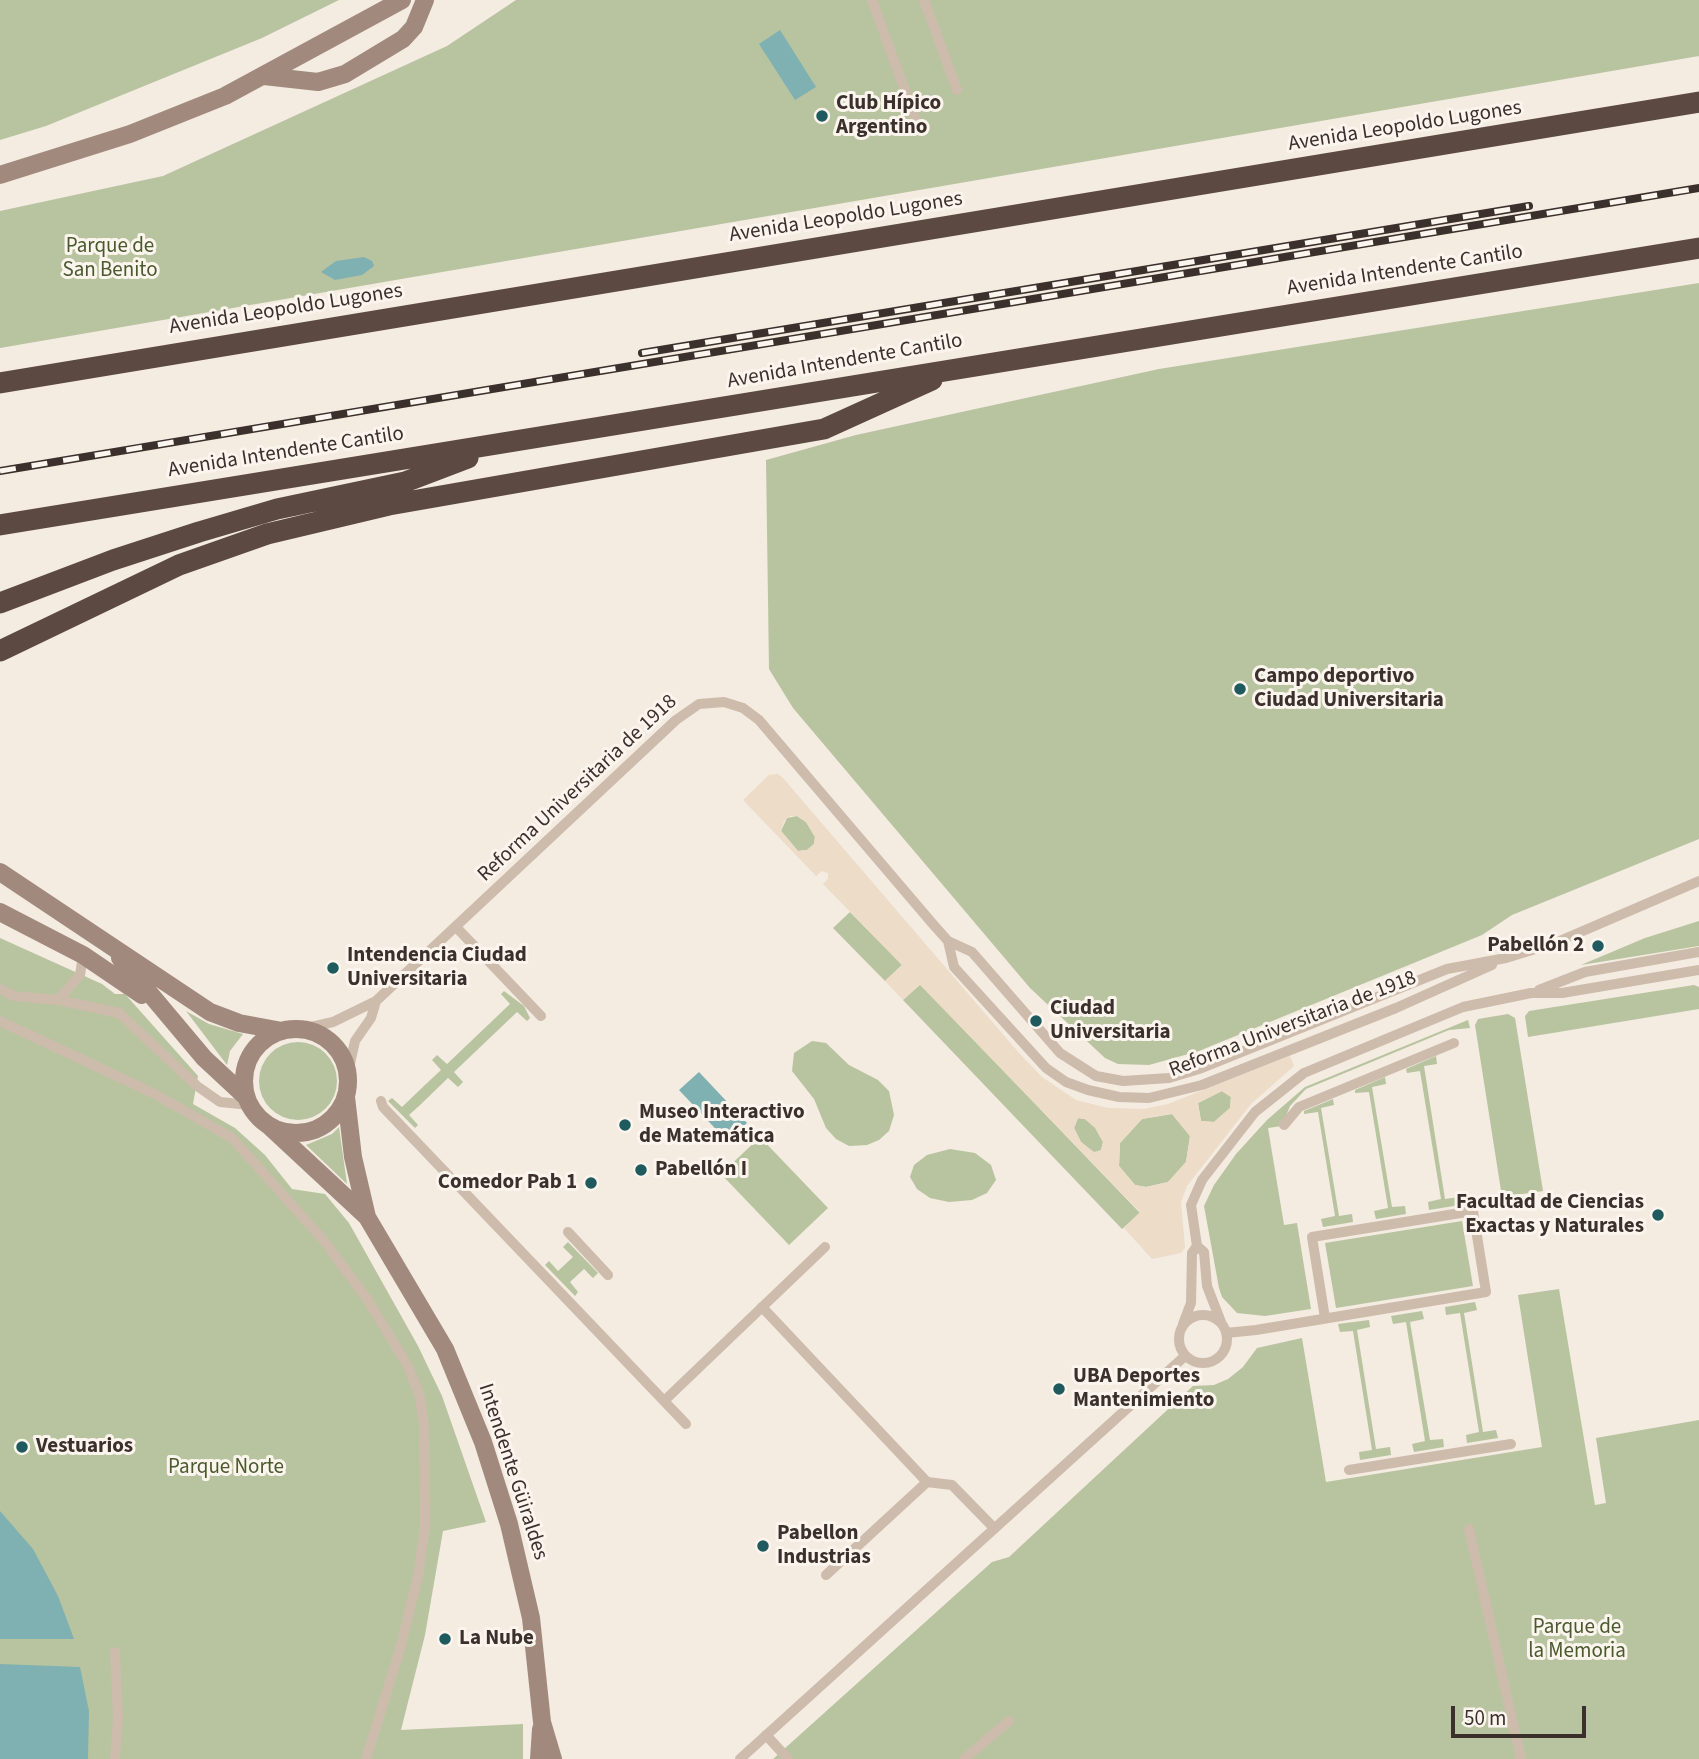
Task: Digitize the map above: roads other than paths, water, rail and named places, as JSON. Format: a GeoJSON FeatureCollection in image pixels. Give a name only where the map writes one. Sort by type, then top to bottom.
{"type":"FeatureCollection","features":[{"type":"Feature","properties":{"kind":"highway","name":"Avenida Leopoldo Lugones"},"geometry":{"type":"LineString","coordinates":[[0,383],[1699,102]]}},
{"type":"Feature","properties":{"kind":"highway","name":"Avenida Intendente Cantilo"},"geometry":{"type":"LineString","coordinates":[[0,525],[369,462],[502,445],[962,367],[1699,248]]}},
{"type":"Feature","properties":{"kind":"highway"},"geometry":{"type":"LineString","coordinates":[[0,651],[178,565],[267,534],[389,505],[824,429],[962,367]]}},
{"type":"Feature","properties":{"kind":"highway"},"geometry":{"type":"LineString","coordinates":[[0,603],[113,560],[175,540],[277,509],[405,482],[502,445]]}},
{"type":"Feature","properties":{"kind":"main road"},"geometry":{"type":"LineString","coordinates":[[0,175],[130,134],[225,96],[402,0]]}},
{"type":"Feature","properties":{"kind":"main road"},"geometry":{"type":"LineString","coordinates":[[264,76],[318,82],[345,74],[403,38],[414,27],[425,0]]}},
{"type":"Feature","properties":{"kind":"main road"},"geometry":{"type":"LineString","coordinates":[[0,872],[108,942],[210,1012],[239,1023],[282,1031],[302,1029],[318,1034],[332,1044],[342,1057],[348,1073],[346,1096],[337,1113],[322,1126],[304,1133],[285,1132],[267,1124],[160,1008],[108,942]]}},
{"type":"Feature","properties":{"kind":"main road"},"geometry":{"type":"LineString","coordinates":[[0,912],[83,956],[160,1008]]}},
{"type":"Feature","properties":{"kind":"main road"},"geometry":{"type":"LineString","coordinates":[[248,1102],[244,1081],[247,1065],[255,1050],[267,1038],[282,1031]]}},
{"type":"Feature","properties":{"kind":"main road","name":"Intendente Güiraldes"},"geometry":{"type":"LineString","coordinates":[[346,1096],[353,1157],[367,1217]]}},
{"type":"Feature","properties":{"kind":"main road","name":"Intendente Güiraldes"},"geometry":{"type":"LineString","coordinates":[[267,1124],[367,1217],[446,1349],[483,1441],[522,1575],[533,1632],[542,1722],[539,1759]]}},
{"type":"Feature","properties":{"kind":"main road","name":"Intendente Güiraldes"},"geometry":{"type":"LineString","coordinates":[[542,1722],[553,1759]]}},
{"type":"Feature","properties":{"kind":"lane"},"geometry":{"type":"LineString","coordinates":[[872,0],[916,121]]}},
{"type":"Feature","properties":{"kind":"lane"},"geometry":{"type":"LineString","coordinates":[[924,0],[957,90]]}},
{"type":"Feature","properties":{"kind":"lane","name":"Reforma Universitaria de 1918"},"geometry":{"type":"LineString","coordinates":[[302,1029],[333,1022],[376,1001],[676,720],[699,704],[724,702],[743,708],[759,720],[948,941],[972,952],[1060,1053],[1096,1076],[1123,1081],[1159,1079],[1199,1069],[1447,969],[1506,958],[1555,943],[1699,881]]}},
{"type":"Feature","properties":{"kind":"lane"},"geometry":{"type":"LineString","coordinates":[[456,928],[541,1016]]}},
{"type":"Feature","properties":{"kind":"lane","name":"Reforma Universitaria de 1918"},"geometry":{"type":"LineString","coordinates":[[948,941],[954,967],[1046,1068],[1066,1082],[1088,1090],[1119,1097],[1149,1098],[1202,1085],[1396,1008],[1506,958]]}},
{"type":"Feature","properties":{"kind":"lane"},"geometry":{"type":"LineString","coordinates":[[1197,1246],[1192,1253],[1191,1303],[1178,1337],[1185,1356],[1199,1364],[1215,1361],[1225,1349],[1223,1328],[1207,1286],[1204,1252],[1197,1246],[1191,1218],[1195,1193],[1234,1138],[1276,1093],[1304,1073],[1463,1007],[1531,993],[1585,972],[1699,952]]}},
{"type":"Feature","properties":{"kind":"lane"},"geometry":{"type":"LineString","coordinates":[[58,1000],[80,975],[83,956]]}},
{"type":"Feature","properties":{"kind":"lane"},"geometry":{"type":"LineString","coordinates":[[1531,993],[1562,993],[1699,970]]}},
{"type":"Feature","properties":{"kind":"lane"},"geometry":{"type":"LineString","coordinates":[[0,989],[14,996],[58,1000],[119,1013],[197,1086],[220,1102],[248,1102]]}},
{"type":"Feature","properties":{"kind":"lane","name":"Reforma Universitaria de 1918"},"geometry":{"type":"LineString","coordinates":[[348,1073],[355,1041],[371,1018],[376,1001]]}},
{"type":"Feature","properties":{"kind":"lane"},"geometry":{"type":"LineString","coordinates":[[0,1021],[153,1093],[232,1138],[325,1242],[368,1299],[408,1366],[420,1397],[424,1426],[425,1524],[419,1571],[402,1642],[366,1759]]}},
{"type":"Feature","properties":{"kind":"lane"},"geometry":{"type":"LineString","coordinates":[[1284,1125],[1299,1107],[1454,1043]]}},
{"type":"Feature","properties":{"kind":"lane"},"geometry":{"type":"LineString","coordinates":[[381,1101],[383,1107],[686,1424]]}},
{"type":"Feature","properties":{"kind":"lane"},"geometry":{"type":"LineString","coordinates":[[1223,1328],[1325,1318],[1486,1292],[1473,1211],[1312,1237],[1325,1318]]}},
{"type":"Feature","properties":{"kind":"lane"},"geometry":{"type":"LineString","coordinates":[[568,1232],[608,1275]]}},
{"type":"Feature","properties":{"kind":"lane"},"geometry":{"type":"LineString","coordinates":[[664,1401],[825,1247]]}},
{"type":"Feature","properties":{"kind":"lane"},"geometry":{"type":"LineString","coordinates":[[762,1307],[927,1482],[952,1485],[994,1528]]}},
{"type":"Feature","properties":{"kind":"lane"},"geometry":{"type":"LineString","coordinates":[[1183,1324],[1197,1315],[1214,1317],[1223,1328]]}},
{"type":"Feature","properties":{"kind":"lane"},"geometry":{"type":"LineString","coordinates":[[740,1759],[1185,1356]]}},
{"type":"Feature","properties":{"kind":"lane"},"geometry":{"type":"LineString","coordinates":[[1349,1470],[1511,1444]]}},
{"type":"Feature","properties":{"kind":"lane"},"geometry":{"type":"LineString","coordinates":[[826,1575],[927,1482]]}},
{"type":"Feature","properties":{"kind":"lane"},"geometry":{"type":"LineString","coordinates":[[1469,1529],[1521,1759]]}},
{"type":"Feature","properties":{"kind":"lane"},"geometry":{"type":"LineString","coordinates":[[115,1652],[118,1718],[115,1759]]}},
{"type":"Feature","properties":{"kind":"lane"},"geometry":{"type":"LineString","coordinates":[[964,1759],[1009,1721]]}},
{"type":"Feature","properties":{"kind":"lane"},"geometry":{"type":"LineString","coordinates":[[766,1735],[788,1759]]}},
{"type":"Feature","properties":{"kind":"water"},"geometry":{"type":"Polygon","coordinates":[[[780,30],[816,87],[795,100],[759,44],[780,30]]]}},
{"type":"Feature","properties":{"kind":"water"},"geometry":{"type":"Polygon","coordinates":[[[364,257],[372,261],[374,266],[362,275],[335,280],[321,272],[336,261],[364,257]]]}},
{"type":"Feature","properties":{"kind":"water"},"geometry":{"type":"Polygon","coordinates":[[[699,1072],[747,1123],[727,1141],[679,1090],[699,1072]]]}},
{"type":"Feature","properties":{"kind":"water"},"geometry":{"type":"Polygon","coordinates":[[[0,1511],[33,1549],[58,1596],[74,1639],[0,1639],[0,1511]]]}},
{"type":"Feature","properties":{"kind":"water"},"geometry":{"type":"Polygon","coordinates":[[[0,1664],[80,1667],[89,1711],[88,1759],[0,1759],[0,1664]]]}},
{"type":"Feature","properties":{"kind":"railway"},"geometry":{"type":"LineString","coordinates":[[0,471],[1699,188]]}},
{"type":"Feature","properties":{"kind":"railway"},"geometry":{"type":"LineString","coordinates":[[642,353],[1529,206]]}},
{"type":"Feature","properties":{"kind":"place","name":"Club Hípico Argentino"},"geometry":{"type":"Point","coordinates":[822,116]}},
{"type":"Feature","properties":{"kind":"place","name":"Campo deportivo Ciudad Universitaria"},"geometry":{"type":"Point","coordinates":[1240,689]}},
{"type":"Feature","properties":{"kind":"place","name":"Pabellón 2"},"geometry":{"type":"Point","coordinates":[1598,946]}},
{"type":"Feature","properties":{"kind":"place","name":"Intendencia Ciudad Universitaria"},"geometry":{"type":"Point","coordinates":[333,968]}},
{"type":"Feature","properties":{"kind":"place","name":"Ciudad Universitaria"},"geometry":{"type":"Point","coordinates":[1036,1021]}},
{"type":"Feature","properties":{"kind":"place","name":"Museo Interactivo de Matemática"},"geometry":{"type":"Point","coordinates":[625,1125]}},
{"type":"Feature","properties":{"kind":"place","name":"Pabellón I"},"geometry":{"type":"Point","coordinates":[641,1170]}},
{"type":"Feature","properties":{"kind":"place","name":"Comedor Pab 1"},"geometry":{"type":"Point","coordinates":[591,1183]}},
{"type":"Feature","properties":{"kind":"place","name":"Facultad de Ciencias Exactas y Naturales"},"geometry":{"type":"Point","coordinates":[1658,1215]}},
{"type":"Feature","properties":{"kind":"place","name":"UBA Deportes Mantenimiento"},"geometry":{"type":"Point","coordinates":[1059,1389]}},
{"type":"Feature","properties":{"kind":"place","name":"Vestuarios"},"geometry":{"type":"Point","coordinates":[22,1447]}},
{"type":"Feature","properties":{"kind":"place","name":"Pabellon Industrias"},"geometry":{"type":"Point","coordinates":[763,1546]}},
{"type":"Feature","properties":{"kind":"place","name":"La Nube"},"geometry":{"type":"Point","coordinates":[445,1639]}},
{"type":"Feature","properties":{"kind":"park label","name":"Parque de San Benito"},"geometry":{"type":"Point","coordinates":[110,259]}},
{"type":"Feature","properties":{"kind":"park label","name":"Parque Norte"},"geometry":{"type":"Point","coordinates":[226,1468]}},
{"type":"Feature","properties":{"kind":"park label","name":"Parque de la Memoria"},"geometry":{"type":"Point","coordinates":[1577,1640]}}]}
